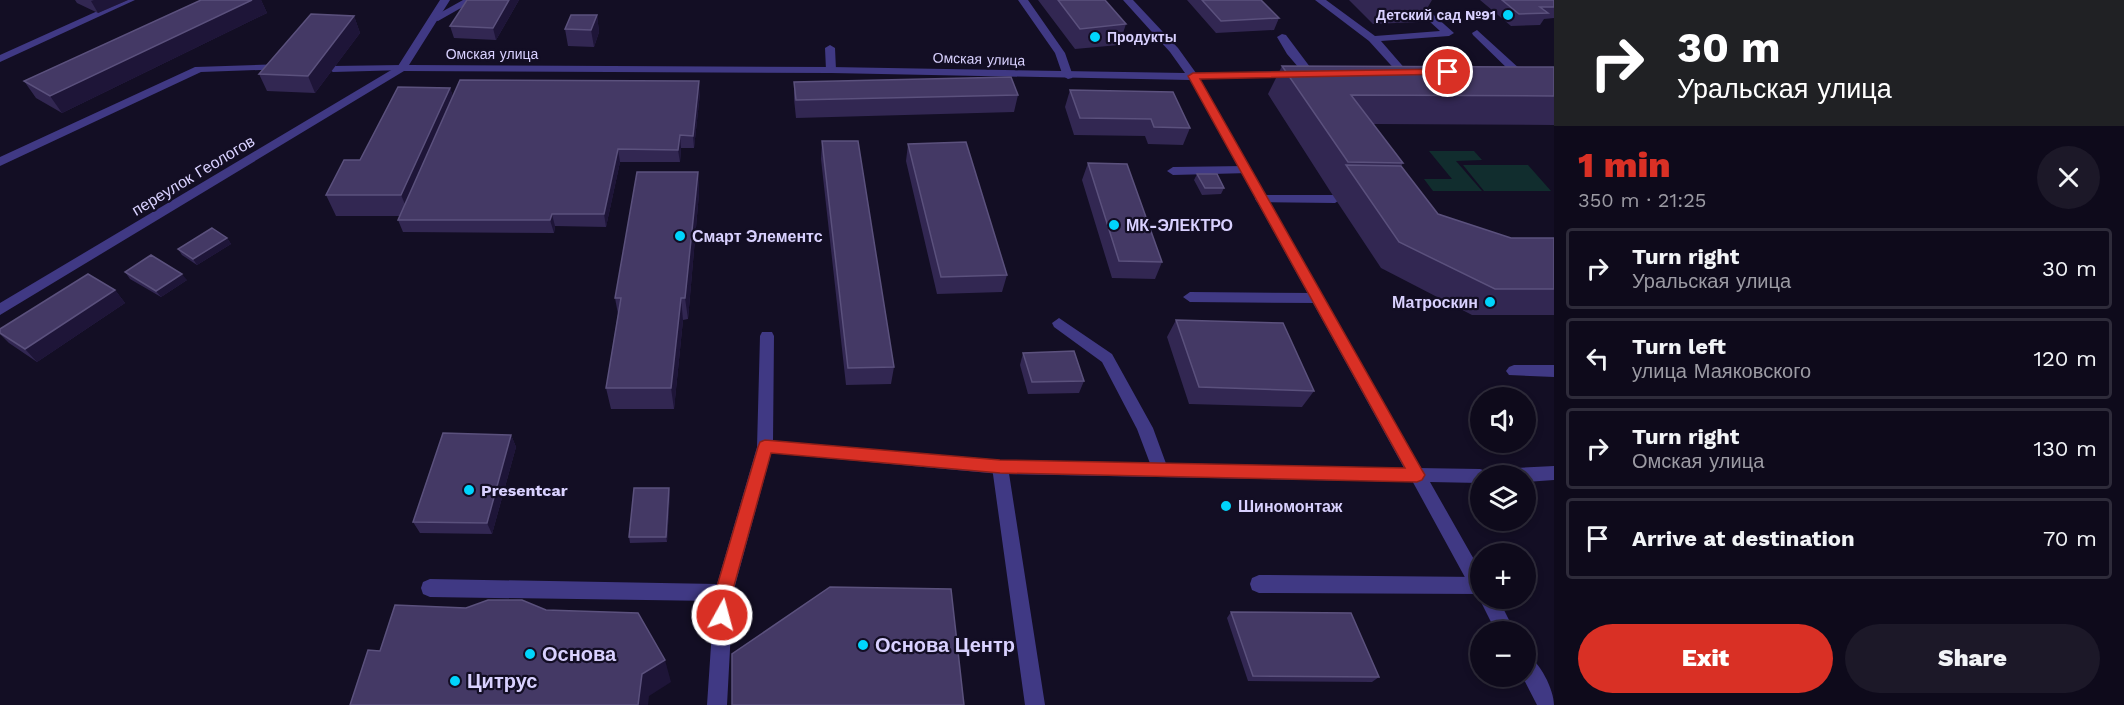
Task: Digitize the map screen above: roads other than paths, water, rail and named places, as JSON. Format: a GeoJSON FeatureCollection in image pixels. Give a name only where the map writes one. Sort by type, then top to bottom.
{"type":"FeatureCollection","features":[{"type":"Feature","properties":{"kind":"street"},"geometry":{"type":"LineString","coordinates":[[0,59],[130,0]]}},
{"type":"Feature","properties":{"kind":"street"},"geometry":{"type":"LineString","coordinates":[[402,68],[445,0]]}},
{"type":"Feature","properties":{"kind":"street"},"geometry":{"type":"LineString","coordinates":[[434,19],[470,0]]}},
{"type":"Feature","properties":{"kind":"street"},"geometry":{"type":"LineString","coordinates":[[1023,0],[1059,53],[1068,76]]}},
{"type":"Feature","properties":{"kind":"street"},"geometry":{"type":"LineString","coordinates":[[1128,0],[1174,50],[1193,76],[1470,568]]}},
{"type":"Feature","properties":{"kind":"street"},"geometry":{"type":"LineString","coordinates":[[1320,0],[1373,39],[1402,72]]}},
{"type":"Feature","properties":{"kind":"street"},"geometry":{"type":"LineString","coordinates":[[1373,39],[1449,33],[1411,0]]}},
{"type":"Feature","properties":{"kind":"street"},"geometry":{"type":"LineString","coordinates":[[1477,33],[1516,72]]}},
{"type":"Feature","properties":{"kind":"street","name":"Омская улица"},"geometry":{"type":"LineString","coordinates":[[333,69],[831,70],[1068,76],[1315,73],[1291,52],[1282,37]]}},
{"type":"Feature","properties":{"kind":"street"},"geometry":{"type":"LineString","coordinates":[[830,48],[831,70]]}},
{"type":"Feature","properties":{"kind":"street"},"geometry":{"type":"LineString","coordinates":[[0,162],[199,69],[287,67]]}},
{"type":"Feature","properties":{"kind":"street","name":"переулок Геологов"},"geometry":{"type":"LineString","coordinates":[[0,310],[402,68]]}},
{"type":"Feature","properties":{"kind":"street"},"geometry":{"type":"LineString","coordinates":[[1173,171],[1245,170]]}},
{"type":"Feature","properties":{"kind":"street"},"geometry":{"type":"LineString","coordinates":[[1261,199],[1335,199]]}},
{"type":"Feature","properties":{"kind":"street"},"geometry":{"type":"LineString","coordinates":[[1190,297],[1317,298]]}},
{"type":"Feature","properties":{"kind":"street"},"geometry":{"type":"LineString","coordinates":[[1059,322],[1107,358],[1145,428],[1160,470]]}},
{"type":"Feature","properties":{"kind":"street"},"geometry":{"type":"LineString","coordinates":[[717,705],[723,593],[765,447],[767,336]]}},
{"type":"Feature","properties":{"kind":"street"},"geometry":{"type":"LineString","coordinates":[[1514,371],[1554,371]]}},
{"type":"Feature","properties":{"kind":"street"},"geometry":{"type":"LineString","coordinates":[[765,447],[1000,466],[1470,476]]}},
{"type":"Feature","properties":{"kind":"street"},"geometry":{"type":"LineString","coordinates":[[1000,466],[1035,705]]}},
{"type":"Feature","properties":{"kind":"street"},"geometry":{"type":"LineString","coordinates":[[1536,474],[1554,473]]}},
{"type":"Feature","properties":{"kind":"street"},"geometry":{"type":"LineString","coordinates":[[1259,584],[1470,586]]}},
{"type":"Feature","properties":{"kind":"street"},"geometry":{"type":"LineString","coordinates":[[430,588],[723,593]]}},
{"type":"Feature","properties":{"kind":"street"},"geometry":{"type":"LineString","coordinates":[[1536,683],[1548,705]]}},
{"type":"Feature","properties":{"kind":"place","name":"Детский сад №91"},"geometry":{"type":"Point","coordinates":[1508,15]}},
{"type":"Feature","properties":{"kind":"place","name":"Продукты"},"geometry":{"type":"Point","coordinates":[1095,37]}},
{"type":"Feature","properties":{"kind":"place","name":"МК-ЭЛЕКТРО"},"geometry":{"type":"Point","coordinates":[1114,225]}},
{"type":"Feature","properties":{"kind":"place","name":"Смарт Элементс"},"geometry":{"type":"Point","coordinates":[680,236]}},
{"type":"Feature","properties":{"kind":"place","name":"Матроскин"},"geometry":{"type":"Point","coordinates":[1490,302]}},
{"type":"Feature","properties":{"kind":"place","name":"Presentcar"},"geometry":{"type":"Point","coordinates":[469,490]}},
{"type":"Feature","properties":{"kind":"place","name":"Шиномонтаж"},"geometry":{"type":"Point","coordinates":[1226,506]}},
{"type":"Feature","properties":{"kind":"place","name":"Основа Центр"},"geometry":{"type":"Point","coordinates":[863,645]}},
{"type":"Feature","properties":{"kind":"place","name":"Основа"},"geometry":{"type":"Point","coordinates":[530,654]}},
{"type":"Feature","properties":{"kind":"place","name":"Цитрус"},"geometry":{"type":"Point","coordinates":[455,681]}}]}
